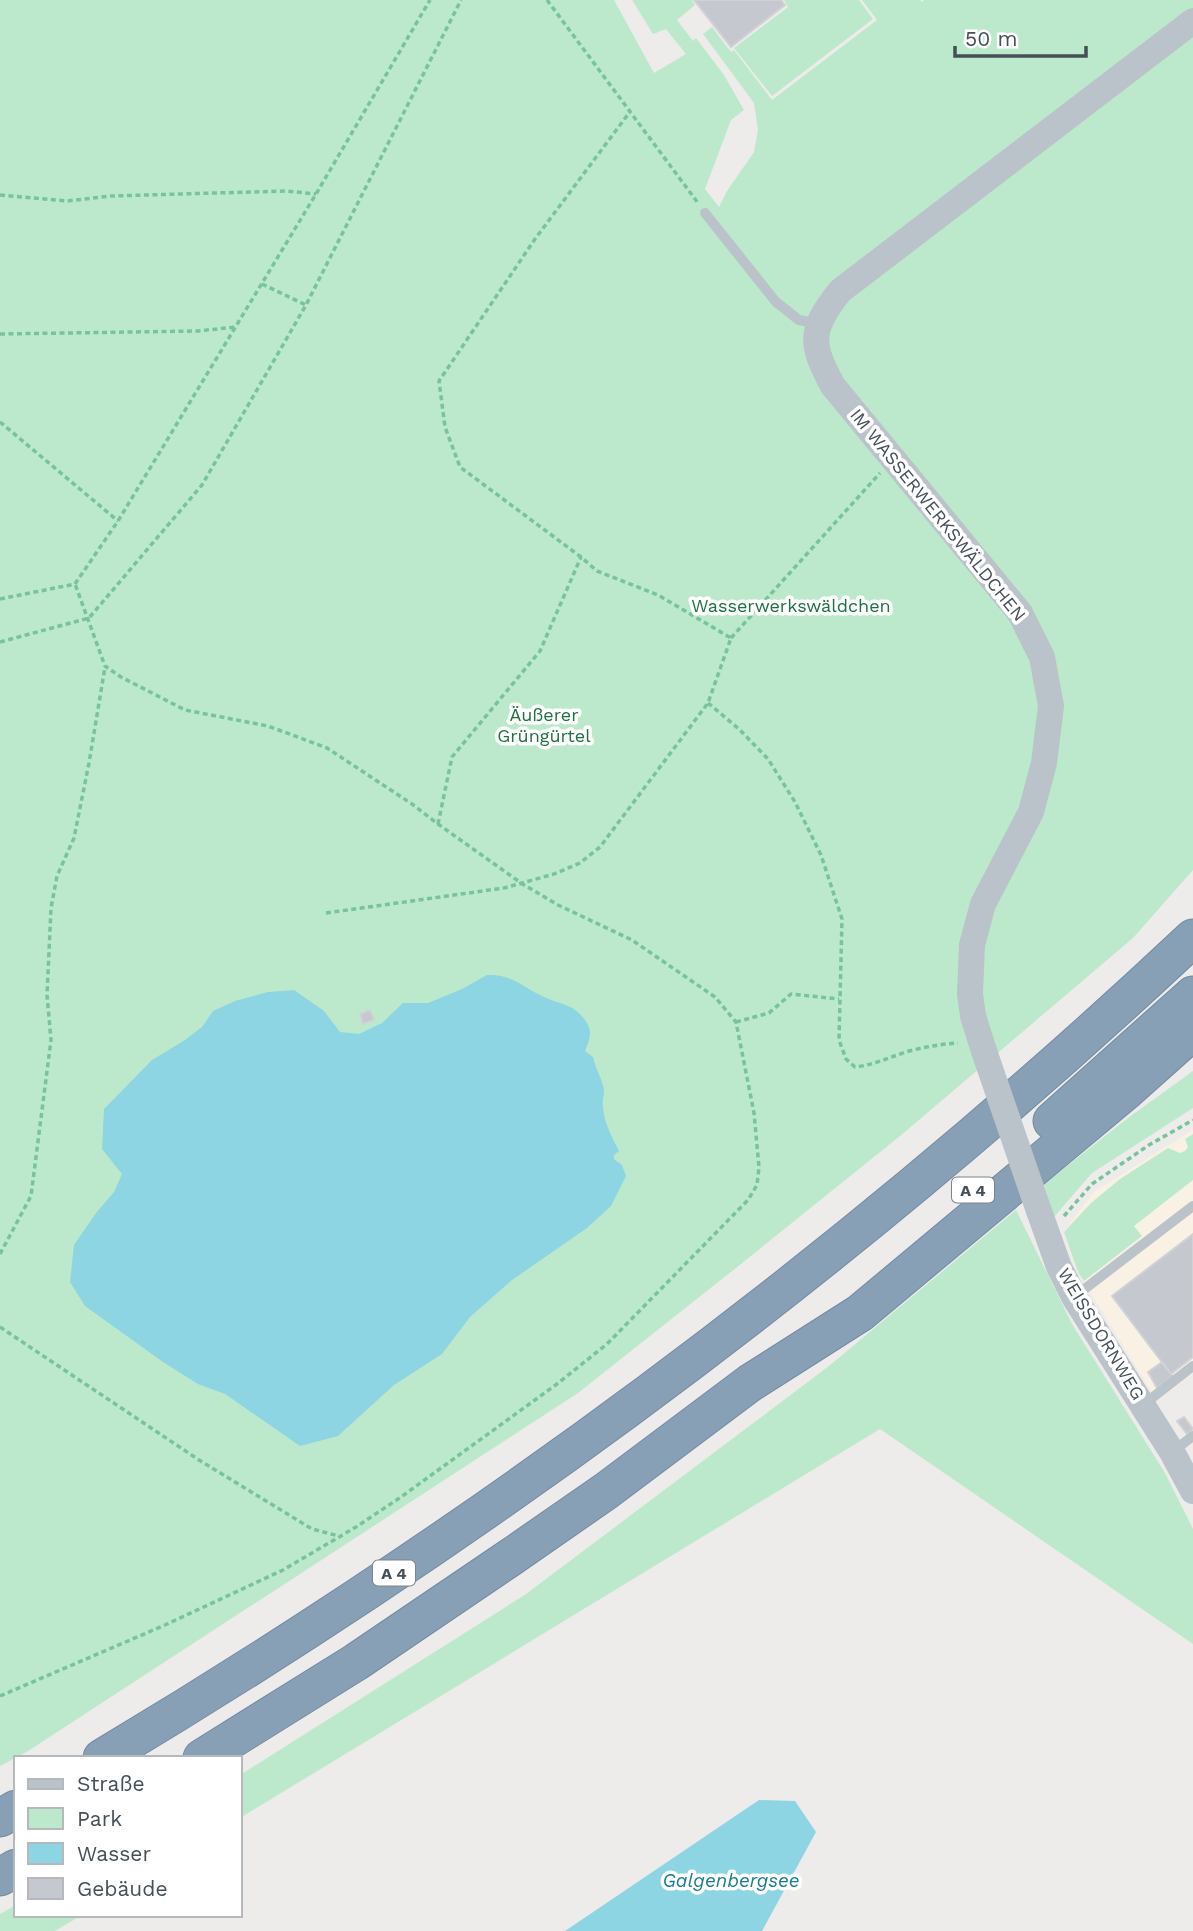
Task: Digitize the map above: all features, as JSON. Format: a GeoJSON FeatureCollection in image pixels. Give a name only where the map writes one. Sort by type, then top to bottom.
{"type":"FeatureCollection","features":[{"type":"Feature","properties":{"kind":"highway"},"geometry":{"type":"LineString","coordinates":[[1122,1004],[1193,913]]}},
{"type":"Feature","properties":{"kind":"highway","name":"A 4"},"geometry":{"type":"LineString","coordinates":[[105,1756],[267,1657],[385,1580],[676,1373],[886,1207],[1122,1004],[1193,938]]}},
{"type":"Feature","properties":{"kind":"highway","name":"A 4"},"geometry":{"type":"LineString","coordinates":[[205,1756],[356,1662],[508,1559],[606,1491],[750,1383],[846,1295],[958,1203],[1193,995]]}},
{"type":"Feature","properties":{"kind":"highway"},"geometry":{"type":"LineString","coordinates":[[750,1383],[860,1314],[1127,1090],[1193,1031]]}},
{"type":"Feature","properties":{"kind":"highway"},"geometry":{"type":"LineString","coordinates":[[1127,1090],[1193,1045]]}},
{"type":"Feature","properties":{"kind":"street"},"geometry":{"type":"LineString","coordinates":[[819,324],[825,310],[840,291],[1193,21]]}},
{"type":"Feature","properties":{"kind":"street","name":"IM WASSERWERKSWÄLDCHEN"},"geometry":{"type":"LineString","coordinates":[[819,324],[816,340],[819,359],[833,386],[1020,613],[1042,657],[1051,706],[1044,763],[1031,811],[983,904],[972,944],[970,994],[973,1047],[1039,1211]]}},
{"type":"Feature","properties":{"kind":"street","name":"WEISSDORNWEG"},"geometry":{"type":"LineString","coordinates":[[1039,1211],[1059,1267],[1074,1297],[1143,1405],[1183,1444],[1193,1491]]}},
{"type":"Feature","properties":{"kind":"lane"},"geometry":{"type":"LineString","coordinates":[[705,213],[776,302],[799,320],[819,324]]}},
{"type":"Feature","properties":{"kind":"lane"},"geometry":{"type":"LineString","coordinates":[[1074,1297],[1193,1206]]}},
{"type":"Feature","properties":{"kind":"lane"},"geometry":{"type":"LineString","coordinates":[[1143,1405],[1193,1366]]}},
{"type":"Feature","properties":{"kind":"path"},"geometry":{"type":"LineString","coordinates":[[0,599],[75,584],[118,521],[236,327],[430,0]]}},
{"type":"Feature","properties":{"kind":"path"},"geometry":{"type":"LineString","coordinates":[[0,642],[89,618],[202,485],[306,305],[461,0]]}},
{"type":"Feature","properties":{"kind":"path"},"geometry":{"type":"LineString","coordinates":[[547,0],[705,213]]}},
{"type":"Feature","properties":{"kind":"path"},"geometry":{"type":"LineString","coordinates":[[629,113],[536,239],[439,381],[445,427],[460,467],[597,571],[658,594],[731,638]]}},
{"type":"Feature","properties":{"kind":"path"},"geometry":{"type":"LineString","coordinates":[[0,195],[67,201],[111,196],[286,191],[316,194]]}},
{"type":"Feature","properties":{"kind":"path"},"geometry":{"type":"LineString","coordinates":[[262,284],[306,305]]}},
{"type":"Feature","properties":{"kind":"path"},"geometry":{"type":"LineString","coordinates":[[0,334],[198,331],[236,327]]}},
{"type":"Feature","properties":{"kind":"path"},"geometry":{"type":"LineString","coordinates":[[0,422],[118,521]]}},
{"type":"Feature","properties":{"kind":"path"},"geometry":{"type":"LineString","coordinates":[[326,913],[504,888],[554,874],[580,863],[600,847],[708,703],[731,638],[893,459]]}},
{"type":"Feature","properties":{"kind":"path"},"geometry":{"type":"LineString","coordinates":[[438,824],[452,757],[540,651],[581,557]]}},
{"type":"Feature","properties":{"kind":"path"},"geometry":{"type":"LineString","coordinates":[[0,1254],[31,1196],[51,1040],[47,995],[51,908],[57,876],[74,838],[106,666],[75,584]]}},
{"type":"Feature","properties":{"kind":"path"},"geometry":{"type":"LineString","coordinates":[[0,1696],[283,1570],[401,1497],[597,1352],[748,1200],[757,1185],[759,1167],[754,1112],[736,1022],[715,997],[632,940],[558,905],[521,883],[412,804],[327,748],[268,726],[185,709],[121,677],[106,666]]}},
{"type":"Feature","properties":{"kind":"path"},"geometry":{"type":"LineString","coordinates":[[708,703],[739,729],[768,759],[795,802],[821,855],[842,919],[839,1040],[846,1059],[855,1067],[920,1049],[973,1047]]}},
{"type":"Feature","properties":{"kind":"path"},"geometry":{"type":"LineString","coordinates":[[736,1022],[769,1013],[791,994],[839,999]]}},
{"type":"Feature","properties":{"kind":"path"},"geometry":{"type":"LineString","coordinates":[[1077,1202],[1093,1184],[1149,1145],[1193,1120]]}},
{"type":"Feature","properties":{"kind":"path"},"geometry":{"type":"LineString","coordinates":[[0,1327],[210,1466],[312,1529],[339,1536]]}},
{"type":"Feature","properties":{"kind":"shaded area"},"geometry":{"type":"Polygon","coordinates":[[[1193,1130],[1193,1373],[1157,1401],[1078,1272],[1064,1232],[1094,1192],[1193,1130]]]}},
{"type":"Feature","properties":{"kind":"green space","name":"Äußerer Grüngürtel"},"geometry":{"type":"Polygon","coordinates":[[[0,0],[614,0],[654,73],[686,54],[666,29],[653,34],[632,0],[692,0],[695,5],[677,20],[693,41],[696,38],[724,75],[744,110],[731,120],[705,189],[719,207],[754,152],[758,130],[754,103],[703,34],[712,27],[731,52],[734,50],[772,100],[877,20],[862,0],[1193,0],[1193,870],[1133,938],[900,1136],[578,1393],[28,1751],[14,1756],[0,1766],[0,0]]]}},
{"type":"Feature","properties":{"kind":"green space"},"geometry":{"type":"Polygon","coordinates":[[[784,0],[859,0],[873,19],[772,96],[734,48],[788,7],[784,0]]]}},
{"type":"Feature","properties":{"kind":"green space"},"geometry":{"type":"Polygon","coordinates":[[[1193,1071],[1193,1108],[1092,1173],[1054,1217],[1044,1184],[1193,1071]]]}},
{"type":"Feature","properties":{"kind":"green space"},"geometry":{"type":"Polygon","coordinates":[[[1193,1134],[1193,1180],[1134,1226],[1142,1236],[1084,1281],[1078,1272],[1064,1232],[1091,1203],[1120,1179],[1168,1148],[1180,1153],[1185,1151],[1188,1147],[1185,1139],[1193,1134]]]}},
{"type":"Feature","properties":{"kind":"green space"},"geometry":{"type":"Polygon","coordinates":[[[1016,1210],[1072,1324],[1165,1473],[1193,1529],[1193,1644],[880,1429],[242,1817],[242,1774],[526,1594],[829,1366],[1016,1210]]]}},
{"type":"Feature","properties":{"kind":"green space"},"geometry":{"type":"Polygon","coordinates":[[[14,1906],[14,1917],[79,1917],[55,1931],[0,1931],[0,1914],[14,1906]]]}},
{"type":"Feature","properties":{"kind":"water"},"geometry":{"type":"Polygon","coordinates":[[[487,975],[503,976],[516,981],[542,996],[571,1007],[585,1020],[590,1035],[585,1051],[593,1057],[602,1081],[605,1119],[619,1151],[614,1155],[614,1159],[622,1165],[626,1176],[611,1206],[587,1228],[512,1280],[470,1317],[442,1354],[394,1385],[338,1436],[300,1446],[225,1394],[198,1384],[163,1362],[85,1306],[70,1282],[74,1245],[114,1192],[122,1174],[102,1149],[104,1109],[152,1060],[202,1027],[213,1011],[235,1001],[268,992],[294,990],[324,1011],[340,1032],[359,1034],[382,1023],[403,1003],[428,1003],[487,975]]]}},
{"type":"Feature","properties":{"kind":"water","name":"Galgenbergsee"},"geometry":{"type":"Polygon","coordinates":[[[759,1800],[795,1801],[816,1832],[762,1931],[565,1931],[759,1800]]]}},
{"type":"Feature","properties":{"kind":"building"},"geometry":{"type":"Polygon","coordinates":[[[694,0],[781,0],[785,5],[731,47],[694,0]]]}},
{"type":"Feature","properties":{"kind":"building"},"geometry":{"type":"Polygon","coordinates":[[[370,1010],[374,1020],[363,1024],[360,1014],[370,1010]]]}},
{"type":"Feature","properties":{"kind":"building"},"geometry":{"type":"Polygon","coordinates":[[[1193,1234],[1193,1357],[1171,1374],[1112,1296],[1193,1234]]]}},
{"type":"Feature","properties":{"kind":"building"},"geometry":{"type":"Polygon","coordinates":[[[1162,1362],[1173,1376],[1157,1388],[1148,1372],[1162,1362]]]}},
{"type":"Feature","properties":{"kind":"building"},"geometry":{"type":"Polygon","coordinates":[[[1184,1417],[1193,1429],[1187,1434],[1177,1421],[1184,1417]]]}},
{"type":"Feature","properties":{"kind":"park label","name":"Wasserwerkswäldchen"},"geometry":{"type":"Point","coordinates":[791,606]}}]}
